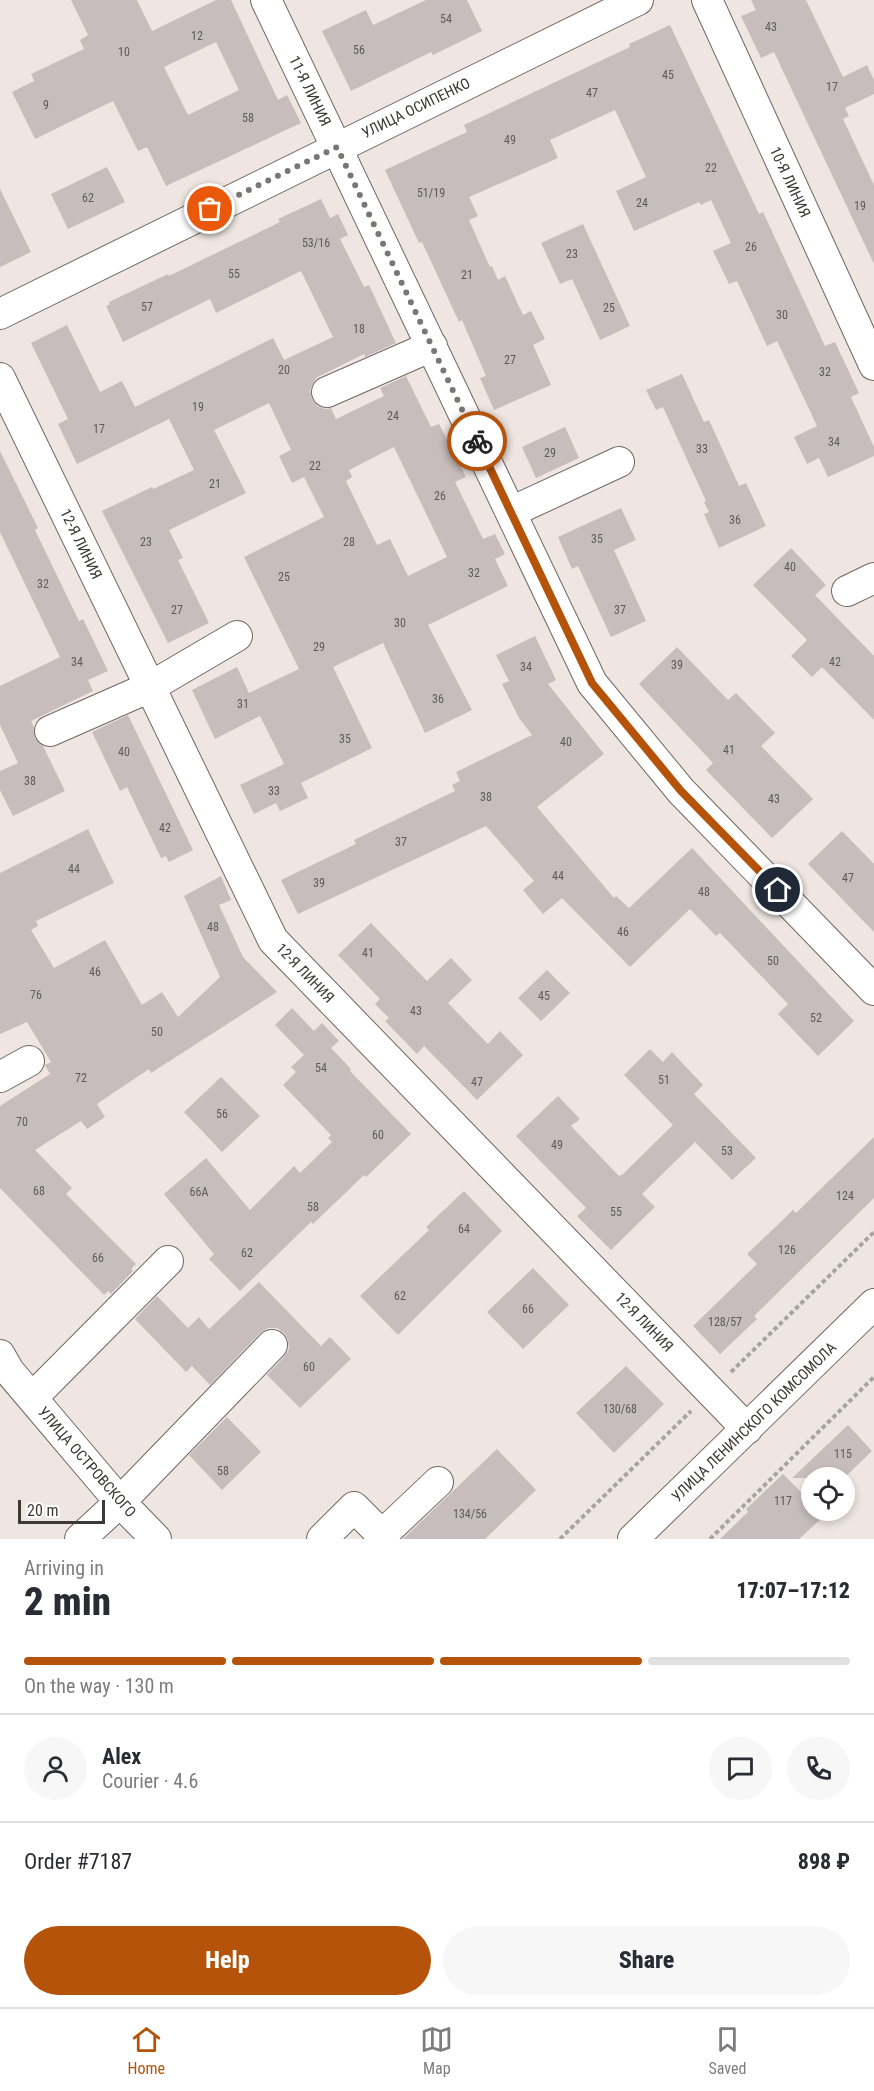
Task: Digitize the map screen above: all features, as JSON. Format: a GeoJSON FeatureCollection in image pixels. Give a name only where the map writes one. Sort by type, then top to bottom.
{"type":"FeatureCollection","features":[{"type":"Feature","properties":{"kind":"street","name":"11-Я ЛИНИЯ"},"geometry":{"type":"LineString","coordinates":[[266,0],[592,683],[681,791],[874,990]]}},
{"type":"Feature","properties":{"kind":"street","name":"УЛИЦА ОСИПЕНКО"},"geometry":{"type":"LineString","coordinates":[[0,314],[638,0]]}},
{"type":"Feature","properties":{"kind":"street","name":"10-Я ЛИНИЯ"},"geometry":{"type":"LineString","coordinates":[[707,0],[874,365]]}},
{"type":"Feature","properties":{"kind":"street"},"geometry":{"type":"LineString","coordinates":[[327,393],[432,346]]}},
{"type":"Feature","properties":{"kind":"street","name":"12-Я ЛИНИЯ"},"geometry":{"type":"LineString","coordinates":[[0,378],[273,940],[747,1428]]}},
{"type":"Feature","properties":{"kind":"street"},"geometry":{"type":"LineString","coordinates":[[511,512],[619,462]]}},
{"type":"Feature","properties":{"kind":"street"},"geometry":{"type":"LineString","coordinates":[[847,591],[874,578]]}},
{"type":"Feature","properties":{"kind":"street"},"geometry":{"type":"LineString","coordinates":[[50,731],[150,687],[237,636]]}},
{"type":"Feature","properties":{"kind":"street"},"geometry":{"type":"LineString","coordinates":[[0,1077],[29,1060]]}},
{"type":"Feature","properties":{"kind":"street"},"geometry":{"type":"LineString","coordinates":[[32,1398],[168,1261]]}},
{"type":"Feature","properties":{"kind":"street","name":"УЛИЦА ЛЕНИНСКОГО КОМСОМОЛА"},"geometry":{"type":"LineString","coordinates":[[633,1539],[874,1305]]}},
{"type":"Feature","properties":{"kind":"street"},"geometry":{"type":"LineString","coordinates":[[80,1539],[120,1502],[272,1345]]}},
{"type":"Feature","properties":{"kind":"street","name":"УЛИЦА ОСТРОВСКОГО"},"geometry":{"type":"LineString","coordinates":[[3,1367],[120,1502],[156,1539]]}},
{"type":"Feature","properties":{"kind":"street"},"geometry":{"type":"LineString","coordinates":[[322,1539],[354,1507],[382,1535],[438,1482]]}},
{"type":"Feature","properties":{"kind":"path"},"geometry":{"type":"LineString","coordinates":[[710,1539],[874,1377]]}},
{"type":"Feature","properties":{"kind":"building"},"geometry":{"type":"Polygon","coordinates":[[[71,0],[137,0],[152,31],[216,0],[231,0],[278,100],[287,95],[301,123],[166,186],[147,147],[138,151],[113,101],[35,139],[12,92],[34,81],[31,74],[84,49],[80,40],[88,35],[71,0]],[[216,42],[164,67],[188,115],[239,90],[216,42]]]}},
{"type":"Feature","properties":{"kind":"building"},"geometry":{"type":"Polygon","coordinates":[[[426,0],[467,0],[482,31],[433,55],[431,52],[351,91],[322,31],[366,10],[373,25],[426,0]]]}},
{"type":"Feature","properties":{"kind":"building"},"geometry":{"type":"Polygon","coordinates":[[[751,0],[806,0],[843,77],[867,65],[874,80],[874,94],[845,108],[849,116],[843,119],[874,185],[874,264],[774,52],[761,58],[741,16],[756,10],[751,0]]]}},
{"type":"Feature","properties":{"kind":"building"},"geometry":{"type":"Polygon","coordinates":[[[670,25],[759,214],[763,212],[825,346],[835,342],[859,393],[851,397],[874,447],[874,456],[828,477],[819,458],[807,464],[794,437],[817,426],[777,341],[767,346],[737,281],[729,284],[713,251],[731,243],[711,200],[701,205],[699,202],[634,231],[616,191],[646,177],[615,110],[550,140],[558,158],[469,197],[478,216],[469,220],[490,267],[492,266],[498,280],[505,276],[523,315],[531,311],[545,339],[533,345],[551,385],[494,410],[480,378],[486,376],[462,320],[459,322],[385,170],[467,132],[464,125],[630,47],[629,44],[670,25]]]}},
{"type":"Feature","properties":{"kind":"building"},"geometry":{"type":"Polygon","coordinates":[[[107,167],[125,202],[68,229],[51,194],[107,167]]]}},
{"type":"Feature","properties":{"kind":"building"},"geometry":{"type":"Polygon","coordinates":[[[0,189],[31,252],[0,267],[0,189]]]}},
{"type":"Feature","properties":{"kind":"building"},"geometry":{"type":"Polygon","coordinates":[[[321,199],[330,218],[338,214],[348,235],[340,239],[364,287],[369,285],[396,343],[365,357],[364,354],[316,378],[310,390],[312,399],[317,406],[325,409],[331,408],[336,419],[384,396],[380,388],[406,376],[431,427],[439,424],[466,477],[455,482],[483,539],[495,534],[505,554],[495,559],[508,586],[428,625],[472,710],[425,733],[383,643],[333,667],[372,748],[301,783],[308,798],[280,811],[276,803],[254,814],[240,785],[284,764],[260,716],[215,739],[192,690],[237,667],[249,693],[299,669],[244,557],[324,517],[304,477],[292,483],[279,456],[291,450],[269,403],[214,430],[246,493],[169,530],[183,558],[178,560],[209,623],[168,643],[102,511],[194,470],[169,419],[77,464],[58,424],[68,419],[31,343],[67,325],[100,392],[122,381],[135,407],[273,338],[284,360],[333,337],[301,271],[216,313],[210,299],[123,342],[106,306],[110,304],[109,302],[168,274],[169,276],[280,222],[278,219],[321,199]],[[394,447],[349,470],[352,477],[346,481],[377,545],[390,539],[408,576],[447,557],[394,447]]]}},
{"type":"Feature","properties":{"kind":"building"},"geometry":{"type":"Polygon","coordinates":[[[583,224],[630,326],[600,340],[572,279],[560,284],[541,243],[583,224]]]}},
{"type":"Feature","properties":{"kind":"building"},"geometry":{"type":"Polygon","coordinates":[[[682,374],[704,422],[709,420],[739,486],[746,483],[766,526],[719,548],[704,514],[709,512],[704,502],[706,501],[663,407],[656,410],[646,390],[682,374]]]}},
{"type":"Feature","properties":{"kind":"building"},"geometry":{"type":"Polygon","coordinates":[[[565,427],[579,458],[536,478],[522,447],[565,427]]]}},
{"type":"Feature","properties":{"kind":"building"},"geometry":{"type":"Polygon","coordinates":[[[0,451],[38,528],[35,530],[79,621],[83,619],[108,671],[88,680],[93,691],[31,721],[35,738],[43,746],[65,791],[13,816],[0,790],[0,771],[18,763],[0,725],[0,686],[60,657],[0,532],[0,451]]]}},
{"type":"Feature","properties":{"kind":"building"},"geometry":{"type":"Polygon","coordinates":[[[621,508],[636,540],[614,550],[646,621],[611,637],[578,566],[572,569],[558,537],[621,508]]]}},
{"type":"Feature","properties":{"kind":"building"},"geometry":{"type":"Polygon","coordinates":[[[791,548],[826,585],[815,595],[874,656],[874,720],[822,667],[812,677],[791,656],[807,640],[753,585],[791,548]]]}},
{"type":"Feature","properties":{"kind":"building"},"geometry":{"type":"Polygon","coordinates":[[[535,636],[556,680],[548,684],[604,754],[537,807],[614,898],[616,896],[629,908],[692,848],[854,1021],[818,1056],[778,1014],[788,1004],[720,933],[716,936],[690,909],[630,967],[562,898],[543,914],[523,890],[534,881],[486,826],[298,914],[281,880],[356,844],[354,840],[455,791],[452,785],[460,781],[456,772],[532,735],[519,718],[502,684],[509,681],[496,655],[535,636]]]}},
{"type":"Feature","properties":{"kind":"building"},"geometry":{"type":"Polygon","coordinates":[[[677,647],[728,700],[736,693],[775,733],[761,746],[813,799],[772,838],[706,770],[713,763],[639,684],[677,647]]]}},
{"type":"Feature","properties":{"kind":"building"},"geometry":{"type":"Polygon","coordinates":[[[128,715],[193,850],[169,862],[166,856],[161,858],[127,787],[120,791],[92,732],[128,715]]]}},
{"type":"Feature","properties":{"kind":"building"},"geometry":{"type":"Polygon","coordinates":[[[88,829],[114,883],[36,921],[38,926],[31,930],[54,968],[105,940],[142,1005],[162,992],[178,1017],[220,977],[184,896],[221,876],[231,900],[219,905],[243,957],[277,992],[151,1073],[149,1069],[97,1104],[105,1117],[87,1129],[81,1121],[35,1150],[72,1188],[66,1194],[136,1264],[131,1269],[133,1271],[111,1294],[108,1291],[104,1295],[0,1188],[0,1106],[50,1074],[45,1065],[51,1062],[27,1022],[0,1034],[0,873],[88,829]]]}},
{"type":"Feature","properties":{"kind":"building"},"geometry":{"type":"Polygon","coordinates":[[[842,831],[874,864],[874,932],[808,864],[842,831]]]}},
{"type":"Feature","properties":{"kind":"building"},"geometry":{"type":"Polygon","coordinates":[[[371,923],[427,981],[451,958],[472,980],[448,1003],[488,1044],[500,1031],[523,1055],[477,1100],[424,1046],[417,1054],[385,1021],[389,1018],[375,1004],[380,999],[338,955],[371,923]]]}},
{"type":"Feature","properties":{"kind":"building"},"geometry":{"type":"Polygon","coordinates":[[[547,970],[570,993],[541,1021],[518,998],[547,970]]]}},
{"type":"Feature","properties":{"kind":"building"},"geometry":{"type":"Polygon","coordinates":[[[292,1008],[314,1031],[322,1023],[339,1041],[331,1048],[411,1134],[313,1224],[311,1222],[240,1291],[209,1259],[214,1254],[164,1194],[206,1158],[250,1210],[294,1166],[300,1173],[332,1142],[328,1138],[331,1135],[283,1085],[296,1072],[291,1067],[304,1055],[275,1025],[292,1008]]]}},
{"type":"Feature","properties":{"kind":"building"},"geometry":{"type":"Polygon","coordinates":[[[650,1049],[663,1062],[672,1052],[703,1085],[694,1094],[756,1158],[732,1180],[695,1142],[642,1194],[655,1207],[611,1250],[577,1216],[586,1208],[516,1136],[558,1096],[580,1119],[571,1126],[619,1176],[623,1174],[673,1125],[624,1075],[650,1049]]]}},
{"type":"Feature","properties":{"kind":"building"},"geometry":{"type":"Polygon","coordinates":[[[221,1077],[260,1116],[222,1152],[184,1112],[221,1077]]]}},
{"type":"Feature","properties":{"kind":"building"},"geometry":{"type":"Polygon","coordinates":[[[874,1137],[874,1198],[754,1316],[757,1319],[720,1354],[693,1326],[757,1264],[747,1254],[793,1210],[796,1213],[874,1137]]]}},
{"type":"Feature","properties":{"kind":"building"},"geometry":{"type":"Polygon","coordinates":[[[464,1191],[502,1231],[398,1335],[360,1296],[429,1230],[426,1227],[464,1191]]]}},
{"type":"Feature","properties":{"kind":"building"},"geometry":{"type":"Polygon","coordinates":[[[533,1268],[569,1305],[523,1349],[487,1312],[533,1268]]]}},
{"type":"Feature","properties":{"kind":"building"},"geometry":{"type":"Polygon","coordinates":[[[259,1282],[321,1346],[330,1337],[351,1359],[300,1408],[267,1375],[289,1349],[284,1333],[277,1328],[268,1328],[260,1333],[210,1385],[192,1366],[186,1372],[135,1319],[157,1296],[188,1328],[199,1317],[209,1329],[259,1282]]]}},
{"type":"Feature","properties":{"kind":"building"},"geometry":{"type":"Polygon","coordinates":[[[626,1366],[664,1404],[614,1453],[576,1413],[626,1366]]]}},
{"type":"Feature","properties":{"kind":"building"},"geometry":{"type":"Polygon","coordinates":[[[227,1417],[261,1452],[222,1490],[189,1455],[227,1417]]]}},
{"type":"Feature","properties":{"kind":"building"},"geometry":{"type":"Polygon","coordinates":[[[848,1425],[872,1451],[855,1467],[804,1467],[848,1425]]]}},
{"type":"Feature","properties":{"kind":"building"},"geometry":{"type":"Polygon","coordinates":[[[497,1449],[536,1490],[485,1539],[403,1539],[497,1449]]]}},
{"type":"Feature","properties":{"kind":"building"},"geometry":{"type":"Polygon","coordinates":[[[801,1469],[801,1478],[792,1478],[801,1469]]]}},
{"type":"Feature","properties":{"kind":"building"},"geometry":{"type":"Polygon","coordinates":[[[783,1474],[801,1492],[801,1521],[819,1521],[799,1539],[720,1539],[748,1512],[746,1509],[783,1474]]]}},
{"type":"Feature","properties":{"kind":"way so far"},"geometry":{"type":"LineString","coordinates":[[210,209],[337,147],[477,441]]}},
{"type":"Feature","properties":{"kind":"route"},"geometry":{"type":"LineString","coordinates":[[477,441],[592,683],[681,791],[778,890]]}}]}
